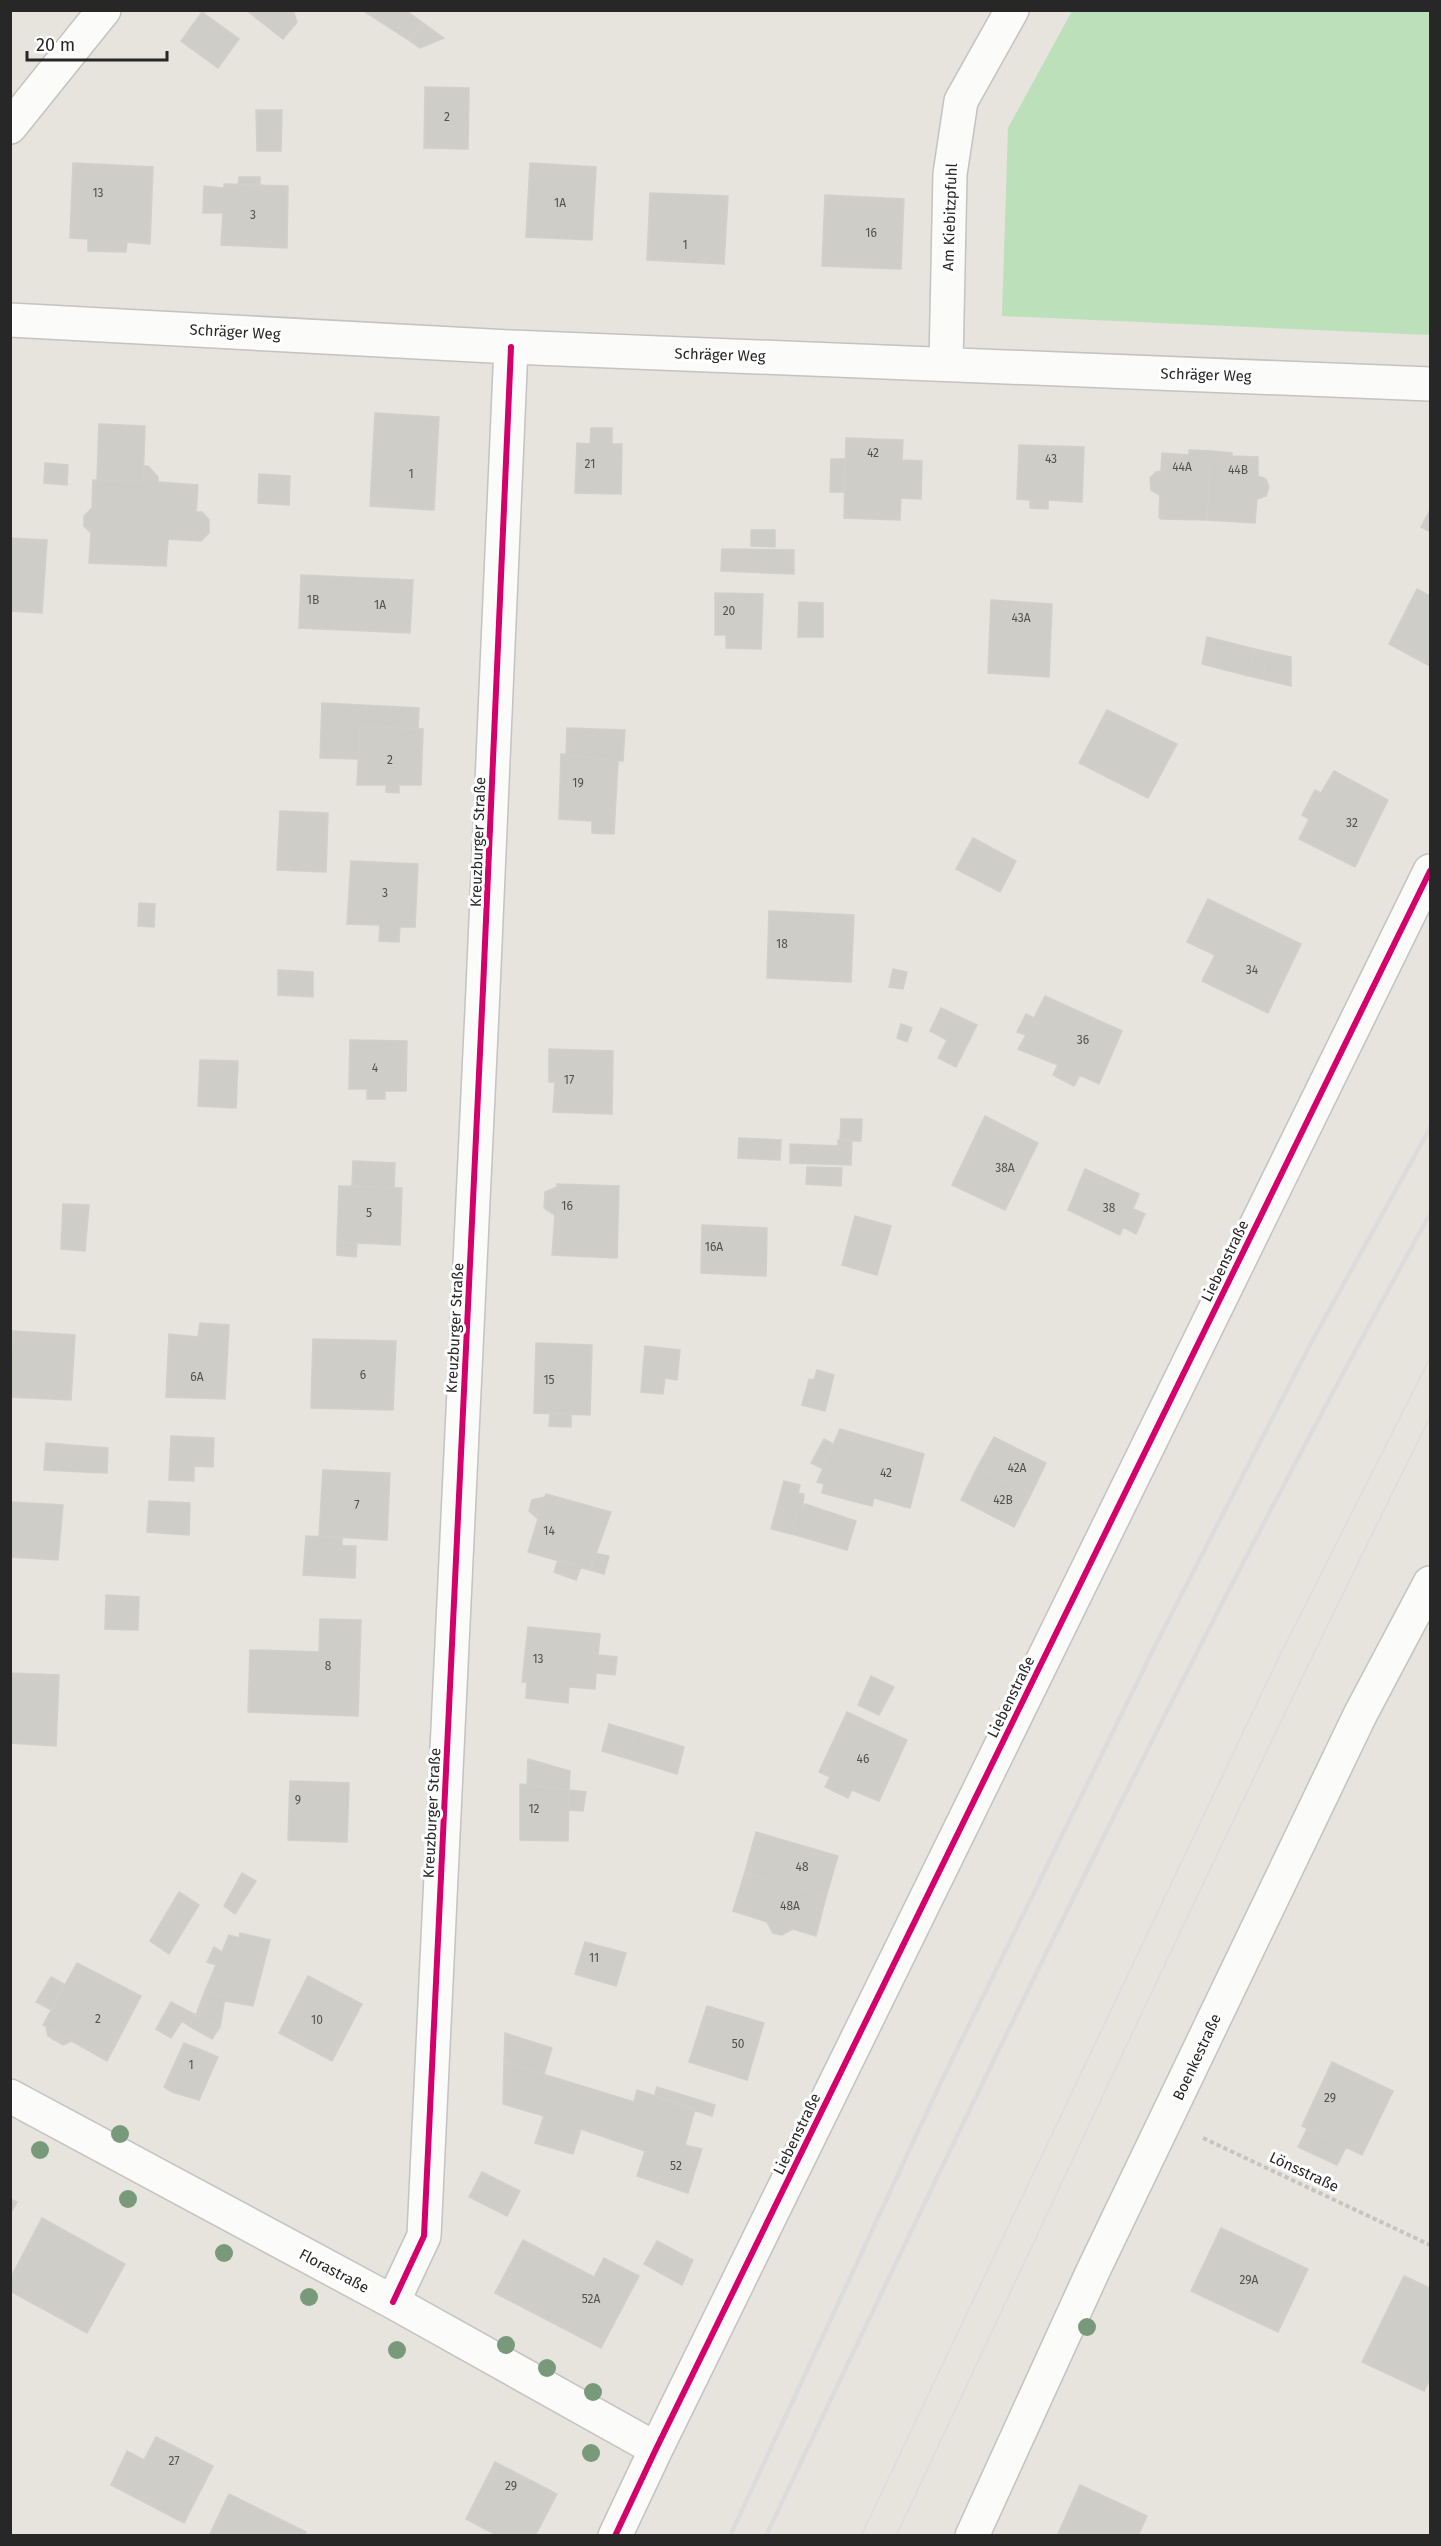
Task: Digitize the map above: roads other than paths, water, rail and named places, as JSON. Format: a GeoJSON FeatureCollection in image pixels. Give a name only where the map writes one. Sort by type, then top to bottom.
{"type":"FeatureCollection","features":[{"type":"Feature","properties":{"kind":"street"},"geometry":{"type":"LineString","coordinates":[[10,127],[104,10]]}},
{"type":"Feature","properties":{"kind":"street","name":"Am Kiebitzpfuhl"},"geometry":{"type":"LineString","coordinates":[[946,364],[950,174],[961,101],[1012,10]]}},
{"type":"Feature","properties":{"kind":"street","name":"Schräger Weg"},"geometry":{"type":"LineString","coordinates":[[10,320],[511,347],[1431,384]]}},
{"type":"Feature","properties":{"kind":"street","name":"Kreuzburger Straße"},"geometry":{"type":"LineString","coordinates":[[393,2302],[424,2236],[483,1000],[511,347]]}},
{"type":"Feature","properties":{"kind":"street","name":"Liebenstraße"},"geometry":{"type":"LineString","coordinates":[[615,2535],[1431,871]]}},
{"type":"Feature","properties":{"kind":"street","name":"Boenkestraße"},"geometry":{"type":"LineString","coordinates":[[972,2535],[1094,2271],[1360,1715],[1431,1582]]}},
{"type":"Feature","properties":{"kind":"street","name":"Florastraße"},"geometry":{"type":"LineString","coordinates":[[10,2096],[393,2302],[656,2449]]}},
{"type":"Feature","properties":{"kind":"tram line"},"geometry":{"type":"LineString","coordinates":[[861,2536],[1278,1659],[1430,1358]]}},
{"type":"Feature","properties":{"kind":"tram line"},"geometry":{"type":"LineString","coordinates":[[896,2536],[1227,1835],[1430,1417]]}},
{"type":"Feature","properties":{"kind":"railway"},"geometry":{"type":"LineString","coordinates":[[730,2536],[941,2082],[1155,1646],[1311,1343],[1430,1128]]}},
{"type":"Feature","properties":{"kind":"railway"},"geometry":{"type":"LineString","coordinates":[[766,2536],[1087,1869],[1255,1540],[1430,1214]]}}]}
